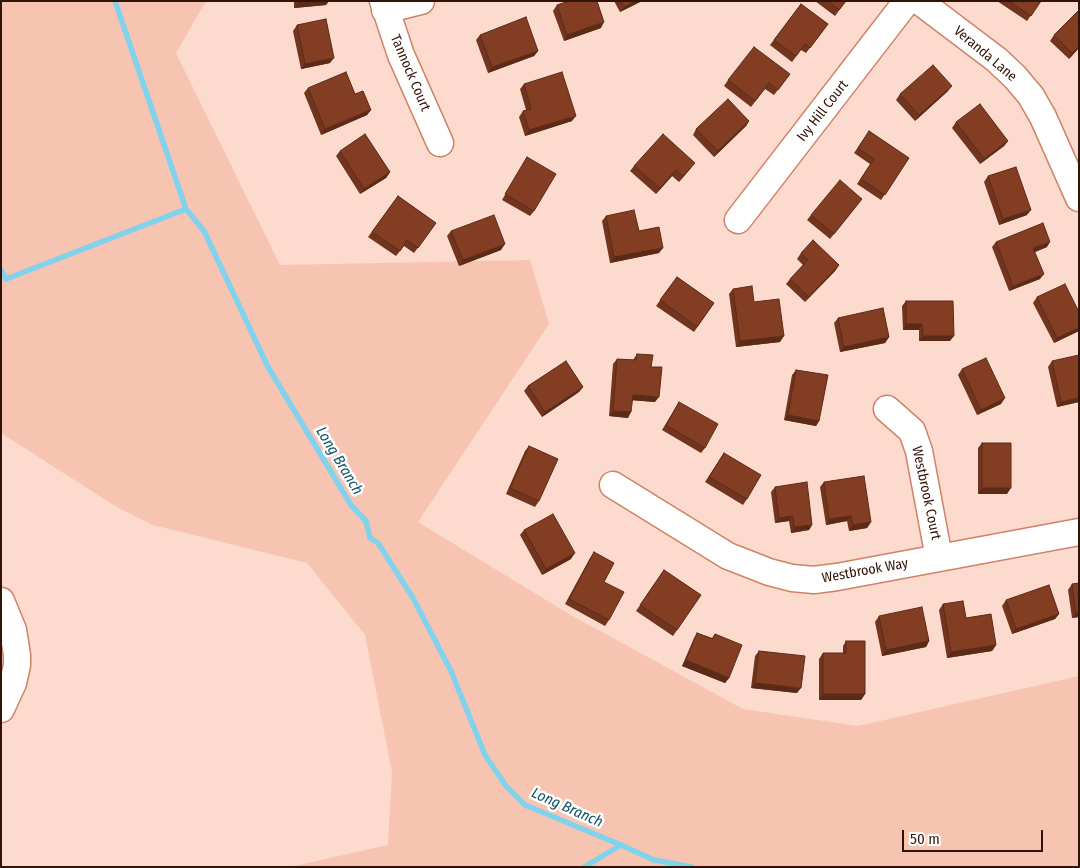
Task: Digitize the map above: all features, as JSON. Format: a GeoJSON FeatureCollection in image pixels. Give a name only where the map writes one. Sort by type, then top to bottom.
{"type":"FeatureCollection","features":[{"type":"Feature","properties":{"kind":"street"},"geometry":{"type":"LineString","coordinates":[[384,6],[421,1]]}},
{"type":"Feature","properties":{"kind":"street","name":"Ivy Hill Court"},"geometry":{"type":"LineString","coordinates":[[738,220],[907,1]]}},
{"type":"Feature","properties":{"kind":"street","name":"Veranda Lane"},"geometry":{"type":"LineString","coordinates":[[919,1],[997,60],[1016,77],[1031,96],[1043,117],[1079,198]]}},
{"type":"Feature","properties":{"kind":"street","name":"Tannock Court"},"geometry":{"type":"LineString","coordinates":[[384,6],[401,55],[440,143]]}},
{"type":"Feature","properties":{"kind":"street","name":"Westbrook Court"},"geometry":{"type":"LineString","coordinates":[[887,409],[912,431],[919,451],[940,558]]}},
{"type":"Feature","properties":{"kind":"street","name":"Westbrook Way"},"geometry":{"type":"LineString","coordinates":[[613,485],[728,556],[762,570],[792,578],[814,580],[837,577],[1079,532]]}},
{"type":"Feature","properties":{"kind":"street"},"geometry":{"type":"LineString","coordinates":[[1,601],[13,630],[17,665],[13,683],[1,709]]}},
{"type":"Feature","properties":{"kind":"shaded area"},"geometry":{"type":"Polygon","coordinates":[[[1,1],[206,1],[176,53],[280,265],[530,260],[549,324],[418,522],[569,614],[743,709],[858,726],[1079,676],[1079,867],[290,867],[388,845],[392,772],[365,635],[307,563],[153,525],[115,506],[1,433],[1,1]]]}},
{"type":"Feature","properties":{"kind":"building"},"geometry":{"type":"Polygon","coordinates":[[[569,1],[597,1],[604,22],[567,35],[557,5],[569,1]]]}},
{"type":"Feature","properties":{"kind":"building"},"geometry":{"type":"Polygon","coordinates":[[[621,1],[635,1],[624,7],[621,1]]]}},
{"type":"Feature","properties":{"kind":"building"},"geometry":{"type":"Polygon","coordinates":[[[827,1],[846,1],[839,10],[827,1]]]}},
{"type":"Feature","properties":{"kind":"building"},"geometry":{"type":"Polygon","coordinates":[[[1009,1],[1041,1],[1031,16],[1009,1]]]}},
{"type":"Feature","properties":{"kind":"building"},"geometry":{"type":"Polygon","coordinates":[[[801,4],[828,24],[810,48],[805,44],[796,56],[774,40],[801,4]]]}},
{"type":"Feature","properties":{"kind":"building"},"geometry":{"type":"Polygon","coordinates":[[[1079,10],[1079,47],[1072,53],[1054,35],[1079,10]]]}},
{"type":"Feature","properties":{"kind":"building"},"geometry":{"type":"Polygon","coordinates":[[[526,17],[538,51],[492,67],[480,35],[526,17]]]}},
{"type":"Feature","properties":{"kind":"building"},"geometry":{"type":"Polygon","coordinates":[[[326,19],[334,58],[305,64],[297,25],[326,19]]]}},
{"type":"Feature","properties":{"kind":"building"},"geometry":{"type":"Polygon","coordinates":[[[754,47],[790,74],[778,90],[769,83],[755,101],[728,80],[754,47]]]}},
{"type":"Feature","properties":{"kind":"building"},"geometry":{"type":"Polygon","coordinates":[[[933,65],[952,86],[919,115],[900,94],[933,65]]]}},
{"type":"Feature","properties":{"kind":"building"},"geometry":{"type":"Polygon","coordinates":[[[346,72],[355,94],[363,91],[371,110],[325,129],[308,88],[346,72]]]}},
{"type":"Feature","properties":{"kind":"building"},"geometry":{"type":"Polygon","coordinates":[[[562,72],[576,116],[529,130],[523,111],[531,109],[524,84],[562,72]]]}},
{"type":"Feature","properties":{"kind":"building"},"geometry":{"type":"Polygon","coordinates":[[[728,99],[749,121],[718,151],[696,129],[728,99]]]}},
{"type":"Feature","properties":{"kind":"building"},"geometry":{"type":"Polygon","coordinates":[[[980,104],[1008,141],[984,159],[956,122],[980,104]]]}},
{"type":"Feature","properties":{"kind":"building"},"geometry":{"type":"Polygon","coordinates":[[[869,131],[909,158],[885,195],[861,179],[874,159],[858,148],[869,131]]]}},
{"type":"Feature","properties":{"kind":"building"},"geometry":{"type":"Polygon","coordinates":[[[365,134],[390,172],[364,189],[340,151],[365,134]]]}},
{"type":"Feature","properties":{"kind":"building"},"geometry":{"type":"Polygon","coordinates":[[[663,134],[695,163],[683,176],[676,170],[660,188],[634,166],[663,134]]]}},
{"type":"Feature","properties":{"kind":"building"},"geometry":{"type":"Polygon","coordinates":[[[527,157],[556,174],[534,211],[505,194],[527,157]]]}},
{"type":"Feature","properties":{"kind":"building"},"geometry":{"type":"Polygon","coordinates":[[[1016,167],[1031,210],[1003,219],[988,176],[1016,167]]]}},
{"type":"Feature","properties":{"kind":"building"},"geometry":{"type":"Polygon","coordinates":[[[840,180],[862,199],[834,234],[811,215],[840,180]]]}},
{"type":"Feature","properties":{"kind":"building"},"geometry":{"type":"Polygon","coordinates":[[[398,196],[436,223],[418,248],[407,240],[400,251],[372,232],[398,196]]]}},
{"type":"Feature","properties":{"kind":"building"},"geometry":{"type":"Polygon","coordinates":[[[634,210],[639,231],[659,227],[663,248],[614,257],[606,216],[634,210]]]}},
{"type":"Feature","properties":{"kind":"building"},"geometry":{"type":"Polygon","coordinates":[[[494,215],[505,244],[463,260],[451,231],[494,215]]]}},
{"type":"Feature","properties":{"kind":"building"},"geometry":{"type":"Polygon","coordinates":[[[1043,223],[1050,242],[1033,248],[1044,274],[1013,286],[996,242],[1043,223]]]}},
{"type":"Feature","properties":{"kind":"building"},"geometry":{"type":"Polygon","coordinates":[[[813,240],[839,265],[809,297],[790,279],[808,260],[801,253],[813,240]]]}},
{"type":"Feature","properties":{"kind":"building"},"geometry":{"type":"Polygon","coordinates":[[[677,277],[714,303],[697,327],[660,300],[677,277]]]}},
{"type":"Feature","properties":{"kind":"building"},"geometry":{"type":"Polygon","coordinates":[[[1065,284],[1079,312],[1079,328],[1057,338],[1037,297],[1065,284]]]}},
{"type":"Feature","properties":{"kind":"building"},"geometry":{"type":"Polygon","coordinates":[[[752,286],[754,302],[779,299],[784,336],[740,341],[733,289],[752,286]]]}},
{"type":"Feature","properties":{"kind":"building"},"geometry":{"type":"Polygon","coordinates":[[[906,301],[953,301],[954,336],[923,336],[922,324],[906,324],[906,301]]]}},
{"type":"Feature","properties":{"kind":"building"},"geometry":{"type":"Polygon","coordinates":[[[883,308],[889,337],[844,347],[838,318],[883,308]]]}},
{"type":"Feature","properties":{"kind":"building"},"geometry":{"type":"Polygon","coordinates":[[[637,354],[653,355],[651,367],[662,367],[659,397],[633,395],[631,412],[613,411],[617,359],[636,360],[637,354]]]}},
{"type":"Feature","properties":{"kind":"building"},"geometry":{"type":"Polygon","coordinates":[[[1079,355],[1079,398],[1061,402],[1052,361],[1079,355]]]}},
{"type":"Feature","properties":{"kind":"building"},"geometry":{"type":"Polygon","coordinates":[[[986,358],[1005,398],[981,410],[962,369],[986,358]]]}},
{"type":"Feature","properties":{"kind":"building"},"geometry":{"type":"Polygon","coordinates":[[[566,361],[583,387],[545,412],[528,386],[566,361]]]}},
{"type":"Feature","properties":{"kind":"building"},"geometry":{"type":"Polygon","coordinates":[[[796,370],[828,375],[819,421],[788,415],[796,370]]]}},
{"type":"Feature","properties":{"kind":"building"},"geometry":{"type":"Polygon","coordinates":[[[679,402],[718,424],[705,448],[666,425],[679,402]]]}},
{"type":"Feature","properties":{"kind":"building"},"geometry":{"type":"Polygon","coordinates":[[[982,443],[1011,443],[1011,488],[982,488],[982,443]]]}},
{"type":"Feature","properties":{"kind":"building"},"geometry":{"type":"Polygon","coordinates":[[[529,446],[558,459],[539,501],[510,488],[529,446]]]}},
{"type":"Feature","properties":{"kind":"building"},"geometry":{"type":"Polygon","coordinates":[[[724,453],[761,475],[747,499],[709,477],[724,453]]]}},
{"type":"Feature","properties":{"kind":"building"},"geometry":{"type":"Polygon","coordinates":[[[864,476],[871,522],[853,525],[851,516],[829,519],[824,482],[864,476]]]}},
{"type":"Feature","properties":{"kind":"building"},"geometry":{"type":"Polygon","coordinates":[[[807,482],[812,525],[794,527],[793,516],[779,518],[775,487],[807,482]]]}},
{"type":"Feature","properties":{"kind":"building"},"geometry":{"type":"Polygon","coordinates":[[[553,514],[575,553],[546,569],[524,530],[553,514]]]}},
{"type":"Feature","properties":{"kind":"building"},"geometry":{"type":"Polygon","coordinates":[[[594,552],[614,563],[604,582],[624,592],[609,620],[569,599],[594,552]]]}},
{"type":"Feature","properties":{"kind":"building"},"geometry":{"type":"Polygon","coordinates":[[[664,570],[701,595],[677,630],[640,605],[664,570]]]}},
{"type":"Feature","properties":{"kind":"building"},"geometry":{"type":"Polygon","coordinates":[[[1079,583],[1079,612],[1076,613],[1072,584],[1079,583]]]}},
{"type":"Feature","properties":{"kind":"building"},"geometry":{"type":"Polygon","coordinates":[[[1049,585],[1059,614],[1016,629],[1006,600],[1049,585]]]}},
{"type":"Feature","properties":{"kind":"building"},"geometry":{"type":"Polygon","coordinates":[[[963,601],[966,618],[991,614],[996,645],[951,652],[943,604],[963,601]]]}},
{"type":"Feature","properties":{"kind":"building"},"geometry":{"type":"Polygon","coordinates":[[[922,607],[929,641],[886,650],[879,616],[922,607]]]}},
{"type":"Feature","properties":{"kind":"building"},"geometry":{"type":"Polygon","coordinates":[[[697,633],[713,639],[715,634],[742,645],[729,678],[686,660],[697,633]]]}},
{"type":"Feature","properties":{"kind":"building"},"geometry":{"type":"Polygon","coordinates":[[[846,641],[865,641],[865,694],[823,694],[823,653],[846,653],[846,641]]]}},
{"type":"Feature","properties":{"kind":"building"},"geometry":{"type":"Polygon","coordinates":[[[759,651],[805,656],[801,688],[755,683],[759,651]]]}},
{"type":"Feature","properties":{"kind":"waterway","name":"Long Branch"},"geometry":{"type":"LineString","coordinates":[[115,1],[186,209],[204,231],[268,367],[351,505],[366,521],[370,538],[378,543],[413,598],[451,671],[485,755],[506,786],[525,805],[654,860],[692,867]]}},
{"type":"Feature","properties":{"kind":"waterway","name":"Long Branch"},"geometry":{"type":"LineString","coordinates":[[1,270],[6,279],[186,209]]}},
{"type":"Feature","properties":{"kind":"waterway"},"geometry":{"type":"LineString","coordinates":[[584,867],[621,845]]}}]}
